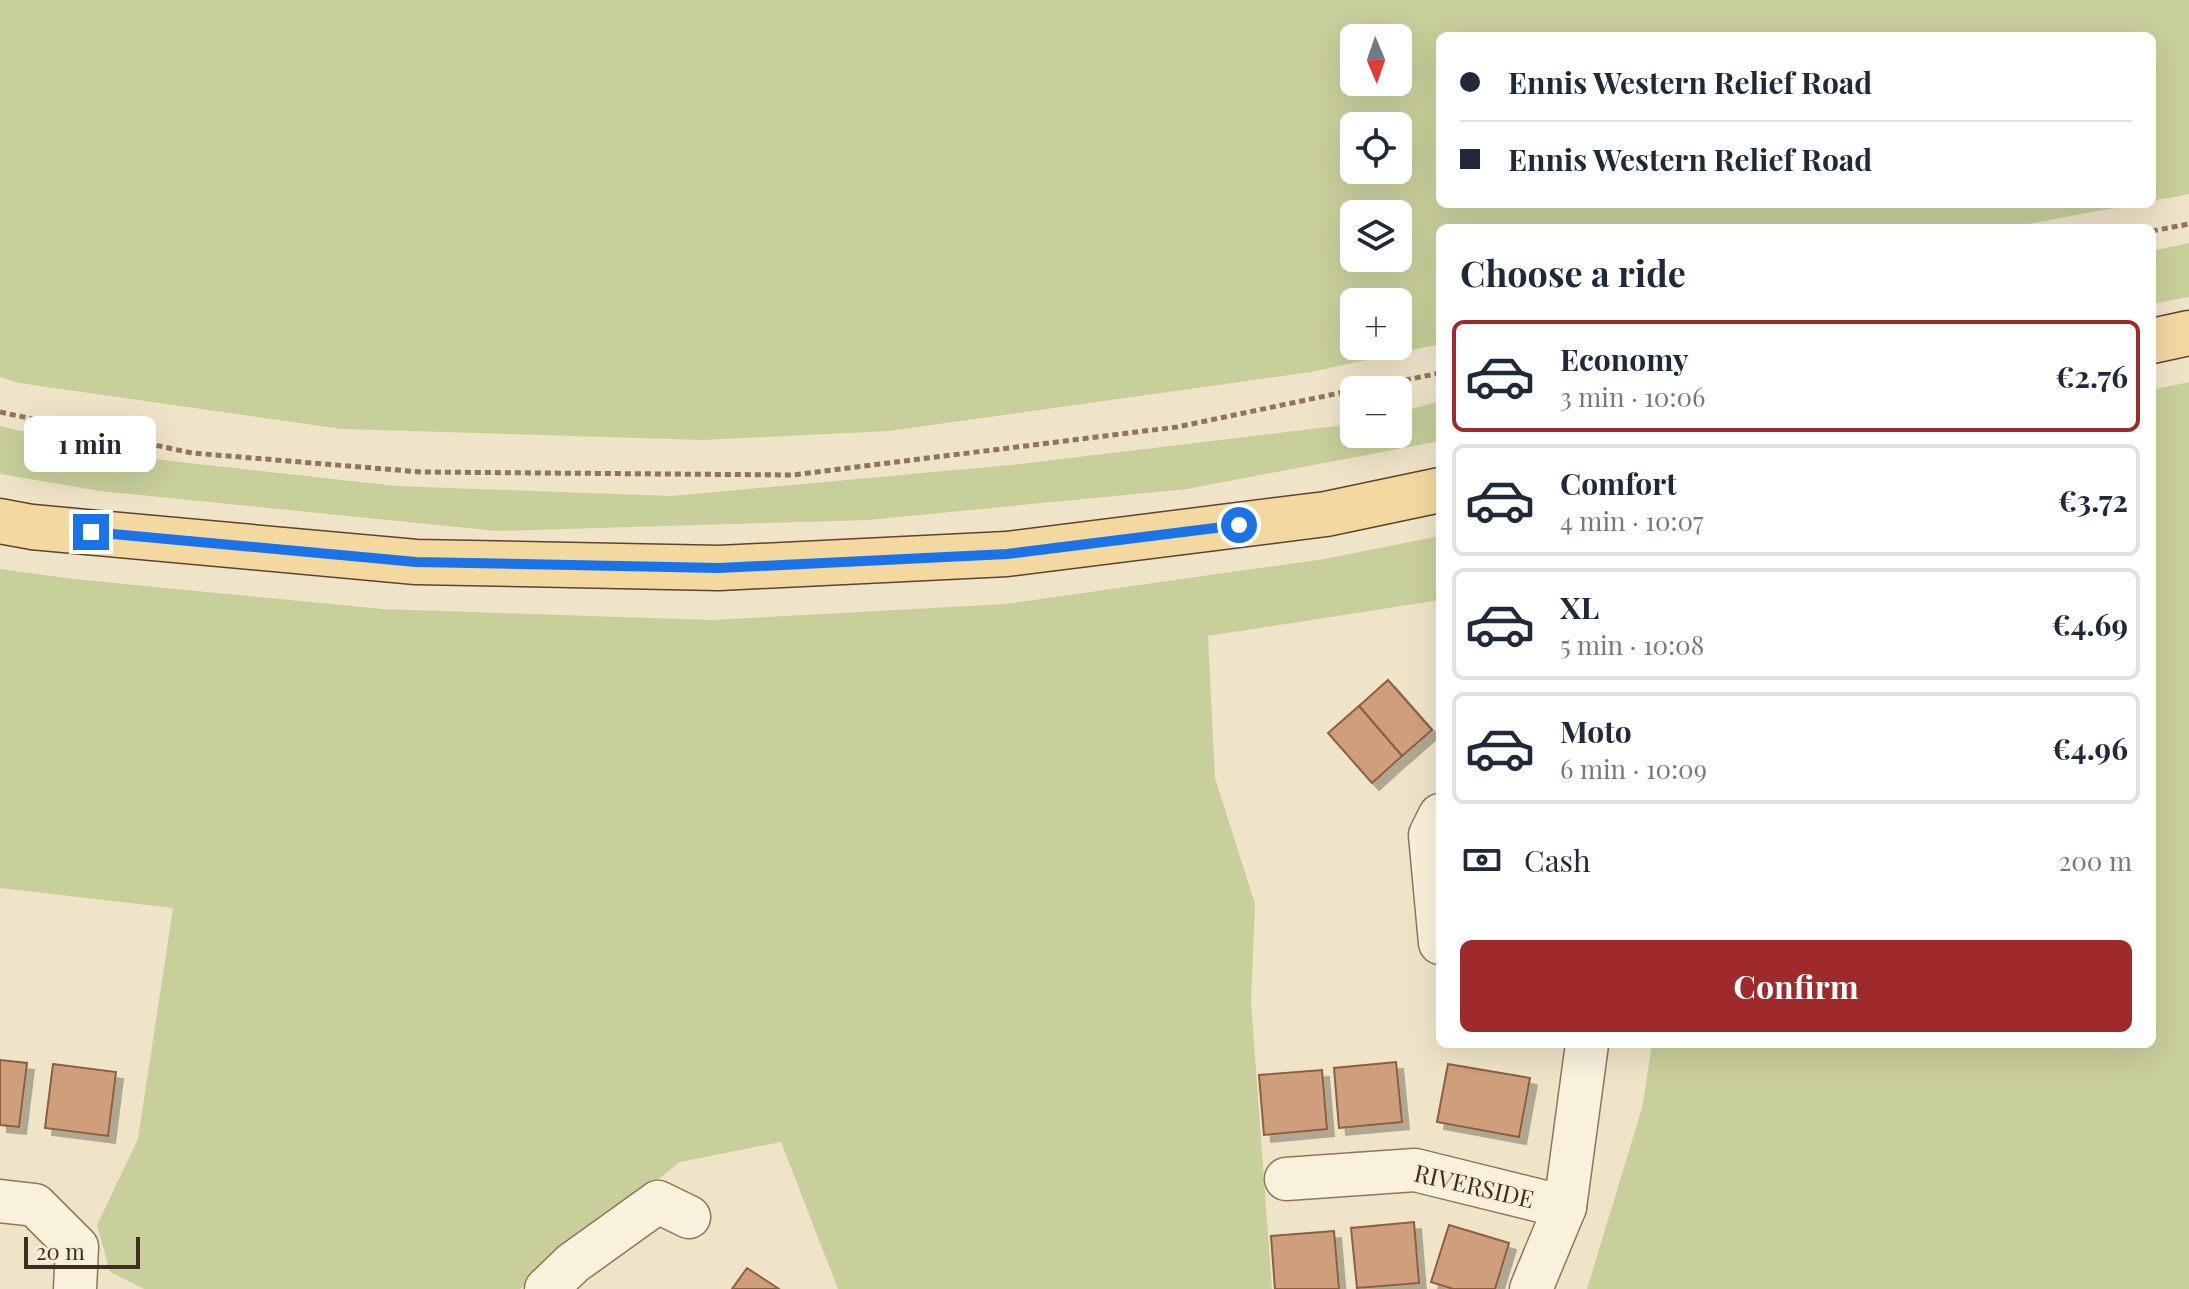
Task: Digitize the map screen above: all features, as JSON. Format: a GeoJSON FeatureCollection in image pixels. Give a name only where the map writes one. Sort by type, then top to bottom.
{"type":"FeatureCollection","features":[{"type":"Feature","properties":{"kind":"main road"},"geometry":{"type":"LineString","coordinates":[[2156,340],[2189,333]]}},
{"type":"Feature","properties":{"kind":"main road"},"geometry":{"type":"LineString","coordinates":[[0,521],[32,527],[416,562],[719,568],[1007,554],[1326,514],[1436,491]]}},
{"type":"Feature","properties":{"kind":"street"},"geometry":{"type":"LineString","coordinates":[[1435,825],[1436,849]]}},
{"type":"Feature","properties":{"kind":"street","name":"RIVERSIDE"},"geometry":{"type":"LineString","coordinates":[[1531,1289],[1565,1207],[1586,1048]]}},
{"type":"Feature","properties":{"kind":"street","name":"RIVERSIDE"},"geometry":{"type":"LineString","coordinates":[[1286,1179],[1415,1170],[1565,1207]]}},
{"type":"Feature","properties":{"kind":"street"},"geometry":{"type":"LineString","coordinates":[[0,1201],[35,1205],[77,1247],[75,1289]]}},
{"type":"Feature","properties":{"kind":"street"},"geometry":{"type":"LineString","coordinates":[[546,1289],[573,1263],[658,1202],[689,1217]]}},
{"type":"Feature","properties":{"kind":"path"},"geometry":{"type":"LineString","coordinates":[[2156,230],[2189,224]]}},
{"type":"Feature","properties":{"kind":"path"},"geometry":{"type":"LineString","coordinates":[[1412,379],[1436,374]]}},
{"type":"Feature","properties":{"kind":"path"},"geometry":{"type":"LineString","coordinates":[[0,412],[192,453],[390,469],[792,475],[1177,427],[1340,393]]}},
{"type":"Feature","properties":{"kind":"green space"},"geometry":{"type":"Polygon","coordinates":[[[0,0],[2189,0],[2189,194],[2156,200],[2156,32],[1436,32],[1436,208],[2114,208],[2028,224],[1436,224],[1436,345],[1412,350],[1412,288],[1340,288],[1340,360],[1366,360],[1311,372],[889,431],[703,440],[342,429],[19,383],[0,377],[0,0]]]}},
{"type":"Feature","properties":{"kind":"green space"},"geometry":{"type":"Polygon","coordinates":[[[2189,243],[2189,297],[2156,303],[2156,250],[2189,243]]]}},
{"type":"Feature","properties":{"kind":"green space"},"geometry":{"type":"Polygon","coordinates":[[[2189,382],[2189,1289],[1587,1289],[1642,1108],[1651,1048],[2156,1048],[2156,389],[2189,382]]]}},
{"type":"Feature","properties":{"kind":"green space"},"geometry":{"type":"Polygon","coordinates":[[[1436,402],[1436,442],[1412,446],[1412,409],[1436,402]]]}},
{"type":"Feature","properties":{"kind":"green space"},"geometry":{"type":"Polygon","coordinates":[[[0,426],[127,456],[396,486],[671,496],[1020,464],[1340,426],[1340,448],[1403,448],[1187,489],[868,520],[497,531],[100,491],[0,474],[0,426]]]}},
{"type":"Feature","properties":{"kind":"green space"},"geometry":{"type":"Polygon","coordinates":[[[1436,537],[1436,601],[1208,636],[1215,778],[1255,904],[1251,1001],[1272,1289],[838,1289],[781,1142],[680,1162],[520,1289],[144,1289],[110,1272],[97,1225],[138,1139],[173,908],[0,888],[0,569],[383,609],[711,620],[1006,604],[1324,559],[1436,537]]]}},
{"type":"Feature","properties":{"kind":"building"},"geometry":{"type":"Polygon","coordinates":[[[1388,680],[1432,730],[1402,756],[1359,706],[1388,680]]]}},
{"type":"Feature","properties":{"kind":"building"},"geometry":{"type":"Polygon","coordinates":[[[1359,706],[1402,756],[1372,783],[1328,733],[1359,706]]]}},
{"type":"Feature","properties":{"kind":"building"},"geometry":{"type":"Polygon","coordinates":[[[0,1060],[27,1063],[19,1127],[0,1125],[0,1060]]]}},
{"type":"Feature","properties":{"kind":"building"},"geometry":{"type":"Polygon","coordinates":[[[1396,1062],[1402,1122],[1339,1128],[1334,1068],[1396,1062]]]}},
{"type":"Feature","properties":{"kind":"building"},"geometry":{"type":"Polygon","coordinates":[[[53,1064],[116,1072],[108,1136],[45,1128],[53,1064]]]}},
{"type":"Feature","properties":{"kind":"building"},"geometry":{"type":"Polygon","coordinates":[[[1448,1064],[1530,1078],[1519,1137],[1437,1122],[1448,1064]]]}},
{"type":"Feature","properties":{"kind":"building"},"geometry":{"type":"Polygon","coordinates":[[[1322,1070],[1327,1129],[1264,1135],[1259,1075],[1322,1070]]]}},
{"type":"Feature","properties":{"kind":"building"},"geometry":{"type":"Polygon","coordinates":[[[1414,1222],[1419,1283],[1357,1288],[1351,1228],[1414,1222]]]}},
{"type":"Feature","properties":{"kind":"building"},"geometry":{"type":"Polygon","coordinates":[[[1449,1225],[1509,1243],[1495,1289],[1453,1289],[1431,1282],[1449,1225]]]}},
{"type":"Feature","properties":{"kind":"building"},"geometry":{"type":"Polygon","coordinates":[[[1334,1231],[1339,1289],[1275,1289],[1271,1236],[1334,1231]]]}},
{"type":"Feature","properties":{"kind":"building"},"geometry":{"type":"Polygon","coordinates":[[[747,1268],[779,1289],[732,1289],[747,1268]]]}},
{"type":"Feature","properties":{"kind":"route"},"geometry":{"type":"LineString","coordinates":[[91,532],[416,562],[719,568],[1007,554],[1239,525]]}}]}
